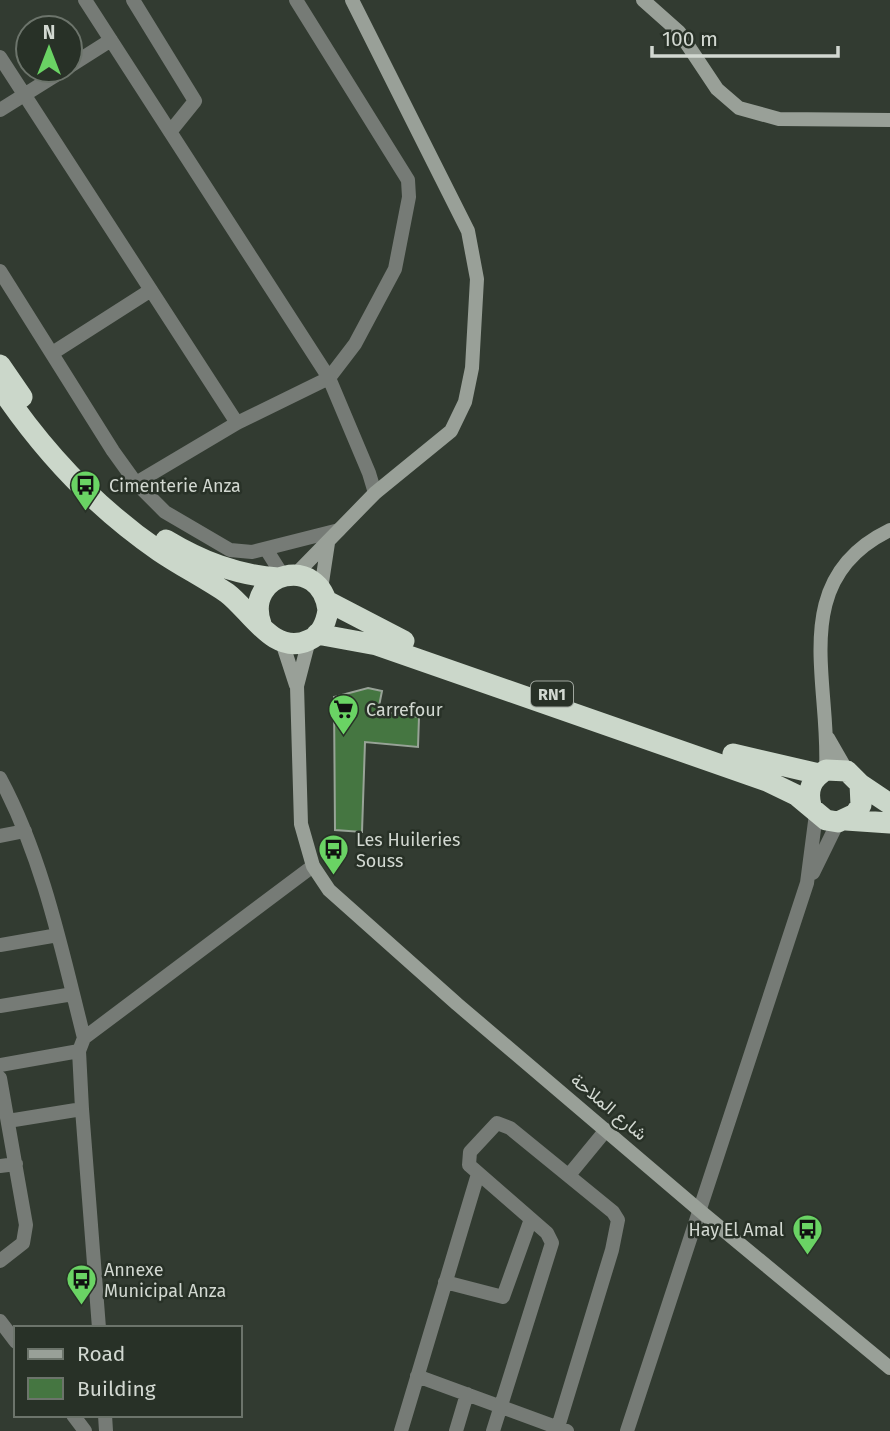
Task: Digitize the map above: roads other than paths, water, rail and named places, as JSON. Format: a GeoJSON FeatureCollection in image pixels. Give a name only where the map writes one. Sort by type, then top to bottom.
{"type":"FeatureCollection","features":[{"type":"Feature","properties":{"kind":"highway","name":"RN1"},"geometry":{"type":"LineString","coordinates":[[0,365],[53,438],[108,496],[183,551],[220,568],[247,575],[310,579],[324,595],[390,636],[476,669],[744,757],[853,777]]}},
{"type":"Feature","properties":{"kind":"highway"},"geometry":{"type":"LineString","coordinates":[[0,387],[34,434],[92,498],[159,551],[226,592],[261,624],[266,632],[282,642]]}},
{"type":"Feature","properties":{"kind":"highway"},"geometry":{"type":"LineString","coordinates":[[261,624],[258,610],[261,594],[285,576]]}},
{"type":"Feature","properties":{"kind":"highway"},"geometry":{"type":"LineString","coordinates":[[313,637],[326,619],[324,595]]}},
{"type":"Feature","properties":{"kind":"highway","name":"RN1"},"geometry":{"type":"LineString","coordinates":[[282,642],[313,637],[377,645],[767,780],[814,810],[842,821],[890,823]]}},
{"type":"Feature","properties":{"kind":"highway"},"geometry":{"type":"LineString","coordinates":[[814,810],[810,789],[822,772]]}},
{"type":"Feature","properties":{"kind":"highway"},"geometry":{"type":"LineString","coordinates":[[853,777],[890,804]]}},
{"type":"Feature","properties":{"kind":"highway"},"geometry":{"type":"LineString","coordinates":[[842,821],[861,805],[853,777]]}},
{"type":"Feature","properties":{"kind":"street"},"geometry":{"type":"LineString","coordinates":[[85,0],[329,378],[375,493]]}},
{"type":"Feature","properties":{"kind":"street"},"geometry":{"type":"LineString","coordinates":[[133,0],[195,101],[170,132]]}},
{"type":"Feature","properties":{"kind":"street"},"geometry":{"type":"LineString","coordinates":[[136,483],[237,424],[329,378],[355,344],[395,269],[409,197],[408,180],[296,0]]}},
{"type":"Feature","properties":{"kind":"street"},"geometry":{"type":"LineString","coordinates":[[266,549],[285,576],[328,543],[375,493],[438,445],[459,418],[472,368],[477,279],[472,246],[461,213],[352,0]]}},
{"type":"Feature","properties":{"kind":"street"},"geometry":{"type":"LineString","coordinates":[[643,0],[679,32],[718,89],[739,108],[779,119],[890,120]]}},
{"type":"Feature","properties":{"kind":"street"},"geometry":{"type":"LineString","coordinates":[[84,57],[111,40]]}},
{"type":"Feature","properties":{"kind":"street"},"geometry":{"type":"LineString","coordinates":[[0,57],[237,424]]}},
{"type":"Feature","properties":{"kind":"street"},"geometry":{"type":"LineString","coordinates":[[0,110],[40,84]]}},
{"type":"Feature","properties":{"kind":"street"},"geometry":{"type":"LineString","coordinates":[[0,271],[136,483],[165,512],[229,550],[266,549],[339,530]]}},
{"type":"Feature","properties":{"kind":"street"},"geometry":{"type":"LineString","coordinates":[[54,352],[151,290]]}},
{"type":"Feature","properties":{"kind":"street"},"geometry":{"type":"LineString","coordinates":[[822,772],[828,738],[819,647],[821,617],[844,567],[862,549],[890,530]]}},
{"type":"Feature","properties":{"kind":"street"},"geometry":{"type":"LineString","coordinates":[[324,595],[328,543]]}},
{"type":"Feature","properties":{"kind":"street"},"geometry":{"type":"LineString","coordinates":[[297,686],[313,637]]}},
{"type":"Feature","properties":{"kind":"street"},"geometry":{"type":"LineString","coordinates":[[0,1065],[81,1045],[313,866],[301,824],[297,686],[282,642]]}},
{"type":"Feature","properties":{"kind":"street"},"geometry":{"type":"LineString","coordinates":[[828,738],[853,777]]}},
{"type":"Feature","properties":{"kind":"street"},"geometry":{"type":"LineString","coordinates":[[0,778],[24,831],[58,934],[73,994],[81,1045],[82,1108],[99,1326]]}},
{"type":"Feature","properties":{"kind":"street"},"geometry":{"type":"LineString","coordinates":[[807,883],[814,810]]}},
{"type":"Feature","properties":{"kind":"street"},"geometry":{"type":"LineString","coordinates":[[627,1431],[807,883],[842,821]]}},
{"type":"Feature","properties":{"kind":"street"},"geometry":{"type":"LineString","coordinates":[[0,836],[24,831]]}},
{"type":"Feature","properties":{"kind":"street","name":"شارع الملاحة"},"geometry":{"type":"LineString","coordinates":[[313,866],[329,890],[457,1004],[890,1368]]}},
{"type":"Feature","properties":{"kind":"street"},"geometry":{"type":"LineString","coordinates":[[0,945],[58,934]]}},
{"type":"Feature","properties":{"kind":"street"},"geometry":{"type":"LineString","coordinates":[[0,1006],[73,994]]}},
{"type":"Feature","properties":{"kind":"street"},"geometry":{"type":"LineString","coordinates":[[0,1078],[4,1111],[26,1215],[25,1239],[0,1261]]}},
{"type":"Feature","properties":{"kind":"street"},"geometry":{"type":"LineString","coordinates":[[4,1111],[82,1108]]}},
{"type":"Feature","properties":{"kind":"street"},"geometry":{"type":"LineString","coordinates":[[417,1376],[501,1407],[563,1429],[618,1226],[613,1212],[502,1123],[494,1125],[468,1156],[470,1166],[550,1236],[551,1248],[501,1407],[493,1431]]}},
{"type":"Feature","properties":{"kind":"street"},"geometry":{"type":"LineString","coordinates":[[569,1175],[606,1130]]}},
{"type":"Feature","properties":{"kind":"street"},"geometry":{"type":"LineString","coordinates":[[0,1166],[16,1164]]}},
{"type":"Feature","properties":{"kind":"street"},"geometry":{"type":"LineString","coordinates":[[401,1431],[478,1174]]}},
{"type":"Feature","properties":{"kind":"street"},"geometry":{"type":"LineString","coordinates":[[445,1282],[503,1297],[508,1292],[531,1219]]}},
{"type":"Feature","properties":{"kind":"street"},"geometry":{"type":"LineString","coordinates":[[0,1321],[14,1339]]}},
{"type":"Feature","properties":{"kind":"street"},"geometry":{"type":"LineString","coordinates":[[456,1431],[467,1394]]}},
{"type":"Feature","properties":{"kind":"place","name":"Cimenterie Anza"},"geometry":{"type":"Point","coordinates":[86,513]}},
{"type":"Feature","properties":{"kind":"place","name":"Carrefour"},"geometry":{"type":"Point","coordinates":[343,737]}},
{"type":"Feature","properties":{"kind":"place","name":"Les Huileries Souss"},"geometry":{"type":"Point","coordinates":[333,877]}},
{"type":"Feature","properties":{"kind":"place","name":"Hay El Amal"},"geometry":{"type":"Point","coordinates":[807,1257]}},
{"type":"Feature","properties":{"kind":"place","name":"Annexe Municipal Anza"},"geometry":{"type":"Point","coordinates":[81,1307]}}]}
